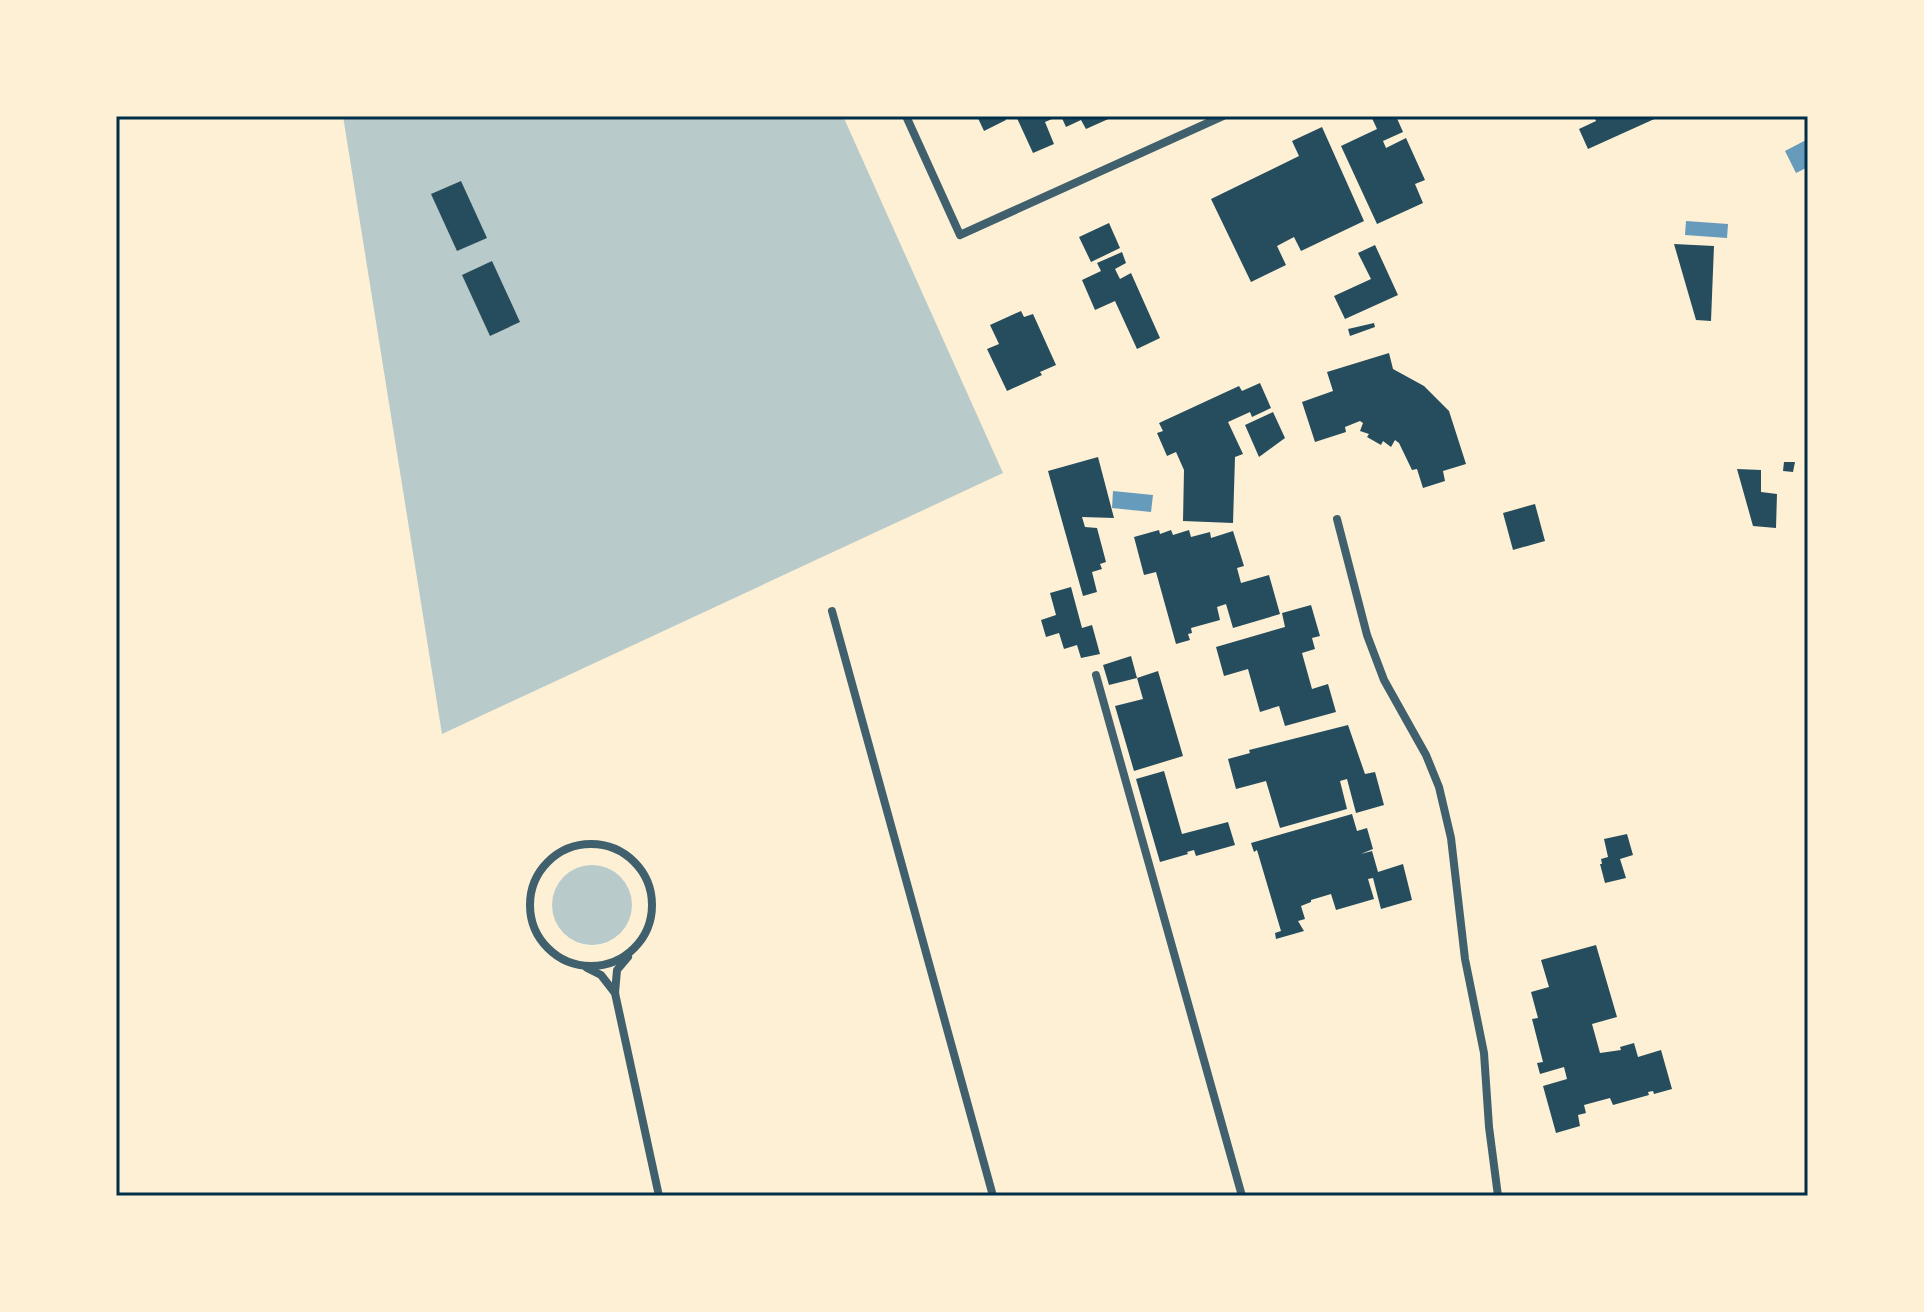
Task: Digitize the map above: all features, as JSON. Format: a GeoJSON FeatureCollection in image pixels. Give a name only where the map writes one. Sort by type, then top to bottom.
{"type":"FeatureCollection","features":[{"type":"Feature","properties":{"kind":"street"},"geometry":{"type":"LineString","coordinates":[[906,116],[960,235],[1223,116]]}},
{"type":"Feature","properties":{"kind":"street"},"geometry":{"type":"LineString","coordinates":[[1337,519],[1363,622],[1378,665],[1426,755],[1439,787],[1451,838],[1465,959],[1484,1053],[1498,1196]]}},
{"type":"Feature","properties":{"kind":"street"},"geometry":{"type":"LineString","coordinates":[[832,611],[993,1196]]}},
{"type":"Feature","properties":{"kind":"street"},"geometry":{"type":"LineString","coordinates":[[1096,675],[1242,1196]]}},
{"type":"Feature","properties":{"kind":"street"},"geometry":{"type":"LineString","coordinates":[[615,993],[601,975],[561,960],[546,948],[535,932],[530,913],[531,894],[537,876],[549,860],[583,844],[603,845],[620,851],[636,863],[647,879],[652,898],[651,917],[645,935],[617,970],[615,993],[659,1196]]}},
{"type":"Feature","properties":{"kind":"street"},"geometry":{"type":"LineString","coordinates":[[580,966],[599,967],[633,951]]}},
{"type":"Feature","properties":{"kind":"shaded area"},"geometry":{"type":"Polygon","coordinates":[[[343,116],[843,116],[1003,473],[442,734],[343,116]]]}},
{"type":"Feature","properties":{"kind":"shaded area"},"geometry":{"type":"Polygon","coordinates":[[[592,865],[607,868],[620,877],[629,890],[632,905],[629,920],[620,933],[607,942],[592,945],[577,942],[564,933],[555,920],[552,905],[555,890],[564,877],[577,868],[592,865]]]}},
{"type":"Feature","properties":{"kind":"water"},"geometry":{"type":"Polygon","coordinates":[[[1808,139],[1808,167],[1796,173],[1785,151],[1808,139]]]}},
{"type":"Feature","properties":{"kind":"water"},"geometry":{"type":"Polygon","coordinates":[[[1686,221],[1728,224],[1727,238],[1685,235],[1686,221]]]}},
{"type":"Feature","properties":{"kind":"water"},"geometry":{"type":"Polygon","coordinates":[[[1113,491],[1153,495],[1151,512],[1112,508],[1113,491]]]}},
{"type":"Feature","properties":{"kind":"building"},"geometry":{"type":"Polygon","coordinates":[[[977,116],[1004,116],[1006,120],[984,131],[977,116]]]}},
{"type":"Feature","properties":{"kind":"building"},"geometry":{"type":"Polygon","coordinates":[[[1016,116],[1059,116],[1045,122],[1054,144],[1033,153],[1016,116]]]}},
{"type":"Feature","properties":{"kind":"building"},"geometry":{"type":"Polygon","coordinates":[[[1061,116],[1115,116],[1086,129],[1081,120],[1066,127],[1061,116]]]}},
{"type":"Feature","properties":{"kind":"building"},"geometry":{"type":"Polygon","coordinates":[[[1371,116],[1396,116],[1403,132],[1383,141],[1386,148],[1406,138],[1425,180],[1415,184],[1423,203],[1377,224],[1341,146],[1377,129],[1371,116]]]}},
{"type":"Feature","properties":{"kind":"building"},"geometry":{"type":"Polygon","coordinates":[[[1594,116],[1661,116],[1588,149],[1579,129],[1596,121],[1594,116]]]}},
{"type":"Feature","properties":{"kind":"building"},"geometry":{"type":"Polygon","coordinates":[[[1322,127],[1364,221],[1301,251],[1294,237],[1277,246],[1286,265],[1251,282],[1211,199],[1299,156],[1292,141],[1322,127]]]}},
{"type":"Feature","properties":{"kind":"building"},"geometry":{"type":"Polygon","coordinates":[[[461,181],[487,238],[457,251],[431,194],[461,181]]]}},
{"type":"Feature","properties":{"kind":"building"},"geometry":{"type":"Polygon","coordinates":[[[1109,223],[1120,248],[1091,262],[1079,237],[1109,223]]]}},
{"type":"Feature","properties":{"kind":"building"},"geometry":{"type":"Polygon","coordinates":[[[1674,244],[1714,246],[1711,321],[1696,320],[1674,244]]]}},
{"type":"Feature","properties":{"kind":"building"},"geometry":{"type":"Polygon","coordinates":[[[1375,245],[1398,295],[1345,319],[1334,296],[1371,279],[1358,253],[1375,245]]]}},
{"type":"Feature","properties":{"kind":"building"},"geometry":{"type":"Polygon","coordinates":[[[1122,252],[1126,263],[1115,269],[1120,279],[1131,273],[1160,338],[1137,349],[1115,301],[1095,310],[1082,280],[1101,271],[1097,263],[1122,252]]]}},
{"type":"Feature","properties":{"kind":"building"},"geometry":{"type":"Polygon","coordinates":[[[492,261],[520,322],[490,336],[462,275],[492,261]]]}},
{"type":"Feature","properties":{"kind":"building"},"geometry":{"type":"Polygon","coordinates":[[[1021,311],[1024,317],[1033,314],[1056,365],[1007,391],[987,349],[999,344],[990,325],[1021,311]]]}},
{"type":"Feature","properties":{"kind":"building"},"geometry":{"type":"Polygon","coordinates":[[[1374,323],[1375,327],[1350,336],[1348,329],[1374,323]]]}},
{"type":"Feature","properties":{"kind":"building"},"geometry":{"type":"Polygon","coordinates":[[[1389,353],[1393,369],[1424,386],[1449,411],[1466,464],[1443,471],[1445,481],[1423,488],[1417,469],[1412,470],[1399,443],[1395,440],[1391,447],[1383,441],[1381,445],[1367,437],[1369,434],[1360,431],[1363,423],[1360,421],[1345,427],[1346,432],[1315,442],[1302,402],[1333,391],[1327,372],[1389,353]]]}},
{"type":"Feature","properties":{"kind":"building"},"geometry":{"type":"Polygon","coordinates":[[[1260,383],[1271,408],[1252,417],[1250,412],[1228,422],[1243,454],[1235,457],[1233,523],[1183,521],[1184,470],[1176,452],[1167,456],[1157,433],[1163,431],[1159,423],[1239,386],[1242,391],[1260,383]]]}},
{"type":"Feature","properties":{"kind":"building"},"geometry":{"type":"Polygon","coordinates":[[[1273,412],[1285,438],[1259,457],[1245,425],[1273,412]]]}},
{"type":"Feature","properties":{"kind":"building"},"geometry":{"type":"Polygon","coordinates":[[[1098,457],[1114,518],[1082,517],[1085,527],[1097,528],[1106,562],[1100,564],[1102,569],[1092,572],[1097,592],[1083,596],[1048,471],[1098,457]]]}},
{"type":"Feature","properties":{"kind":"building"},"geometry":{"type":"Polygon","coordinates":[[[1784,462],[1795,462],[1793,472],[1783,471],[1784,462]]]}},
{"type":"Feature","properties":{"kind":"building"},"geometry":{"type":"Polygon","coordinates":[[[1737,469],[1761,470],[1761,492],[1777,494],[1776,528],[1753,526],[1737,469]]]}},
{"type":"Feature","properties":{"kind":"building"},"geometry":{"type":"Polygon","coordinates":[[[1535,504],[1545,541],[1513,550],[1503,513],[1535,504]]]}},
{"type":"Feature","properties":{"kind":"building"},"geometry":{"type":"Polygon","coordinates":[[[1159,530],[1160,534],[1171,530],[1173,535],[1189,530],[1191,537],[1210,532],[1211,538],[1233,531],[1244,566],[1237,568],[1241,583],[1269,575],[1280,614],[1233,628],[1226,604],[1217,607],[1220,620],[1191,628],[1192,633],[1188,634],[1190,640],[1176,644],[1156,572],[1144,575],[1134,537],[1159,530]]]}},
{"type":"Feature","properties":{"kind":"building"},"geometry":{"type":"Polygon","coordinates":[[[1071,587],[1082,628],[1092,625],[1100,654],[1081,658],[1077,645],[1064,649],[1059,633],[1046,637],[1041,620],[1056,615],[1050,593],[1071,587]]]}},
{"type":"Feature","properties":{"kind":"building"},"geometry":{"type":"Polygon","coordinates":[[[1311,605],[1320,636],[1312,638],[1315,649],[1302,653],[1312,689],[1328,684],[1336,712],[1285,726],[1279,706],[1260,712],[1248,669],[1224,676],[1216,647],[1285,627],[1282,613],[1311,605]]]}},
{"type":"Feature","properties":{"kind":"building"},"geometry":{"type":"Polygon","coordinates":[[[1131,656],[1137,678],[1109,685],[1103,665],[1131,656]]]}},
{"type":"Feature","properties":{"kind":"building"},"geometry":{"type":"Polygon","coordinates":[[[1158,671],[1183,756],[1134,771],[1115,706],[1143,699],[1137,678],[1158,671]]]}},
{"type":"Feature","properties":{"kind":"building"},"geometry":{"type":"Polygon","coordinates":[[[1348,725],[1365,774],[1375,772],[1384,805],[1356,813],[1347,779],[1340,781],[1347,809],[1280,828],[1266,781],[1236,789],[1228,759],[1250,753],[1249,750],[1348,725]]]}},
{"type":"Feature","properties":{"kind":"building"},"geometry":{"type":"Polygon","coordinates":[[[1164,771],[1182,834],[1228,822],[1235,845],[1196,856],[1194,850],[1160,862],[1136,779],[1164,771]]]}},
{"type":"Feature","properties":{"kind":"building"},"geometry":{"type":"Polygon","coordinates":[[[1352,814],[1357,831],[1367,828],[1373,849],[1361,854],[1372,851],[1378,872],[1403,864],[1412,900],[1381,909],[1373,878],[1368,879],[1374,899],[1336,910],[1331,894],[1311,900],[1301,906],[1305,919],[1298,921],[1304,931],[1276,939],[1275,933],[1281,931],[1257,850],[1254,852],[1251,843],[1352,814]]]}},
{"type":"Feature","properties":{"kind":"building"},"geometry":{"type":"Polygon","coordinates":[[[1627,834],[1633,855],[1620,859],[1626,878],[1605,883],[1600,864],[1601,859],[1608,857],[1604,839],[1627,834]]]}},
{"type":"Feature","properties":{"kind":"building"},"geometry":{"type":"Polygon","coordinates":[[[1596,945],[1617,1017],[1592,1024],[1600,1053],[1621,1050],[1620,1047],[1634,1043],[1638,1057],[1661,1050],[1672,1089],[1654,1094],[1653,1091],[1648,1092],[1649,1095],[1613,1105],[1610,1098],[1584,1105],[1586,1113],[1578,1115],[1580,1126],[1556,1133],[1543,1086],[1567,1079],[1564,1067],[1540,1074],[1537,1063],[1543,1062],[1532,1019],[1538,1018],[1531,992],[1549,987],[1541,960],[1596,945]]]}}]}
